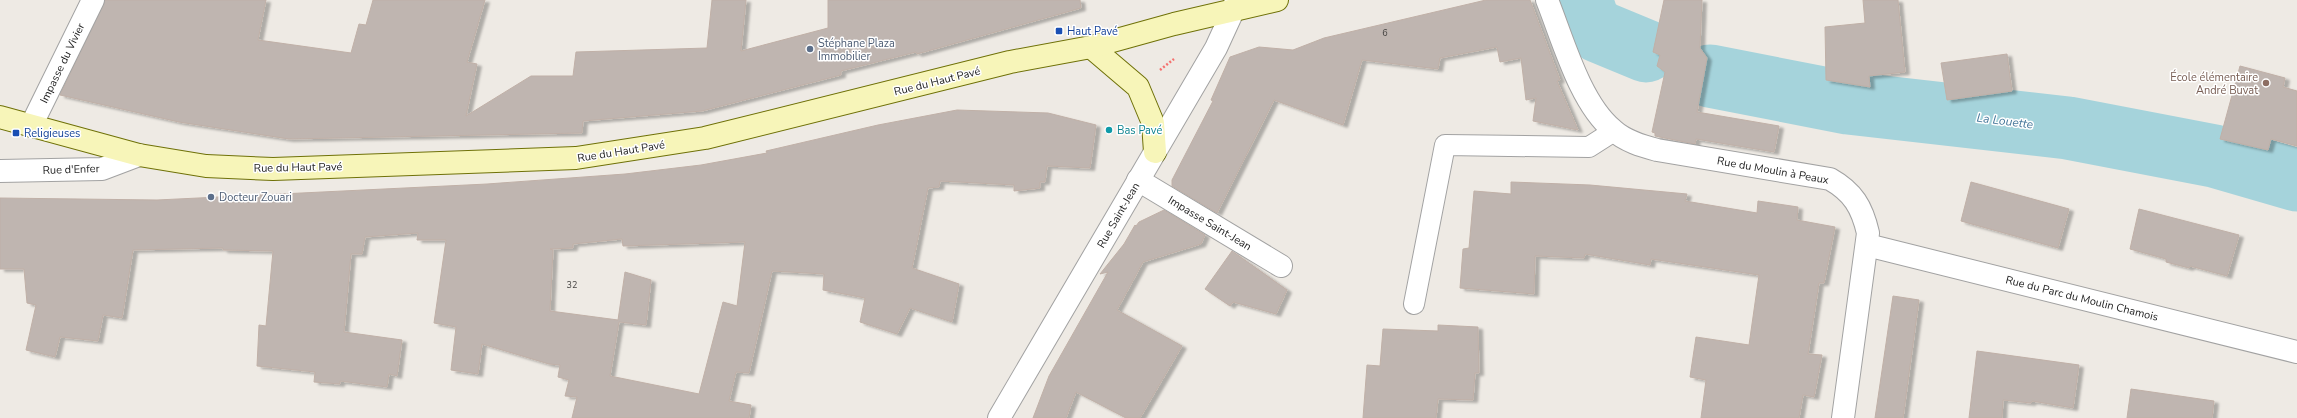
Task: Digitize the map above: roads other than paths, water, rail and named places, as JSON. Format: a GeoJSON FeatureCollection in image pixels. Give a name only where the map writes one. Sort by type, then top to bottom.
{"type":"FeatureCollection","features":[{"type":"Feature","properties":{"kind":"main road","name":"Rue du Haut Pavé"},"geometry":{"type":"LineString","coordinates":[[0,117],[139,156],[206,166],[273,169],[576,158],[705,138],[1010,62],[1091,47],[1174,24],[1234,5],[1277,0]]}},
{"type":"Feature","properties":{"kind":"main road"},"geometry":{"type":"LineString","coordinates":[[1091,47],[1138,88],[1153,123],[1155,152]]}},
{"type":"Feature","properties":{"kind":"street","name":"Impasse du Vivier"},"geometry":{"type":"LineString","coordinates":[[31,126],[94,0]]}},
{"type":"Feature","properties":{"kind":"street","name":"Rue du Moulin à Peaux"},"geometry":{"type":"LineString","coordinates":[[1548,0],[1586,96],[1599,117],[1614,131],[1634,143],[1657,150],[1830,179],[1844,187],[1856,200],[1865,220],[1868,233],[1843,418]]}},
{"type":"Feature","properties":{"kind":"street","name":"Rue Saint-Jean"},"geometry":{"type":"LineString","coordinates":[[999,418],[1216,48],[1234,5]]}},
{"type":"Feature","properties":{"kind":"street","name":"Rue d'Enfer"},"geometry":{"type":"LineString","coordinates":[[0,171],[102,169],[139,156]]}},
{"type":"Feature","properties":{"kind":"street","name":"Impasse Saint-Jean"},"geometry":{"type":"LineString","coordinates":[[1138,180],[1281,266]]}},
{"type":"Feature","properties":{"kind":"street","name":"Rue du Parc du Moulin Chamois"},"geometry":{"type":"LineString","coordinates":[[1867,245],[2297,352]]}},
{"type":"Feature","properties":{"kind":"lane"},"geometry":{"type":"LineString","coordinates":[[1414,304],[1445,145],[1589,147],[1614,131]]}},
{"type":"Feature","properties":{"kind":"waterway","name":"La Louette"},"geometry":{"type":"LineString","coordinates":[[1581,0],[1589,23],[1600,32],[1646,51]]}},
{"type":"Feature","properties":{"kind":"waterway","name":"La Louette"},"geometry":{"type":"LineString","coordinates":[[1710,76],[1848,103],[2068,128],[2214,156],[2297,180]]}},
{"type":"Feature","properties":{"kind":"place","name":"Haut Pavé"},"geometry":{"type":"Point","coordinates":[1059,31]}},
{"type":"Feature","properties":{"kind":"place","name":"Stéphane Plaza Immobilier"},"geometry":{"type":"Point","coordinates":[810,49]}},
{"type":"Feature","properties":{"kind":"place","name":"École élémentaire André Buvat"},"geometry":{"type":"Point","coordinates":[2266,83]}},
{"type":"Feature","properties":{"kind":"place","name":"Bas Pavé"},"geometry":{"type":"Point","coordinates":[1109,130]}},
{"type":"Feature","properties":{"kind":"place","name":"Religieuses"},"geometry":{"type":"Point","coordinates":[16,133]}},
{"type":"Feature","properties":{"kind":"place","name":"Docteur Zouari"},"geometry":{"type":"Point","coordinates":[211,197]}}]}
